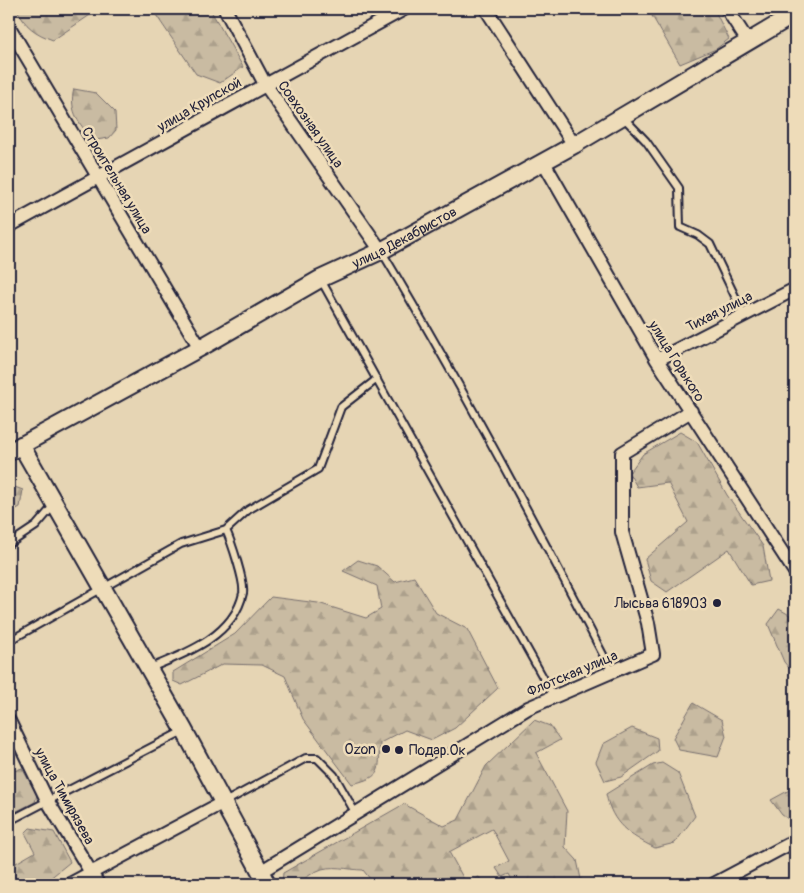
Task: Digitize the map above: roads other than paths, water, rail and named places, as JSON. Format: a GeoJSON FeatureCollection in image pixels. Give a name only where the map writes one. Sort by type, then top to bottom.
{"type":"FeatureCollection","features":[{"type":"Feature","properties":{"kind":"street","name":"Совхозная улица"},"geometry":{"type":"LineString","coordinates":[[224,9],[265,84],[381,251]]}},
{"type":"Feature","properties":{"kind":"street","name":"улица Крупской"},"geometry":{"type":"LineString","coordinates":[[9,226],[404,9]]}},
{"type":"Feature","properties":{"kind":"street"},"geometry":{"type":"LineString","coordinates":[[486,9],[574,145]]}},
{"type":"Feature","properties":{"kind":"street"},"geometry":{"type":"LineString","coordinates":[[727,9],[748,40]]}},
{"type":"Feature","properties":{"kind":"street","name":"улица Декабристов"},"geometry":{"type":"LineString","coordinates":[[15,449],[200,348],[320,279],[381,251],[574,145],[748,40],[795,14]]}},
{"type":"Feature","properties":{"kind":"street","name":"Строительная улица"},"geometry":{"type":"LineString","coordinates":[[9,27],[200,348]]}},
{"type":"Feature","properties":{"kind":"street","name":"улица Горького"},"geometry":{"type":"LineString","coordinates":[[543,161],[657,360],[795,572]]}},
{"type":"Feature","properties":{"kind":"street","name":"Тихая улица"},"geometry":{"type":"LineString","coordinates":[[657,360],[795,289]]}},
{"type":"Feature","properties":{"kind":"street","name":"Флотская улица"},"geometry":{"type":"LineString","coordinates":[[264,878],[356,814],[528,708],[653,654],[648,623],[622,532],[622,453],[691,411]]}},
{"type":"Feature","properties":{"kind":"street"},"geometry":{"type":"LineString","coordinates":[[15,449],[55,504],[184,730],[222,804],[264,878]]}},
{"type":"Feature","properties":{"kind":"street","name":"улица Тимирязева"},"geometry":{"type":"LineString","coordinates":[[9,721],[47,800],[98,884]]}},
{"type":"Feature","properties":{"kind":"street"},"geometry":{"type":"LineString","coordinates":[[70,884],[222,804]]}},
{"type":"Feature","properties":{"kind":"street"},"geometry":{"type":"LineString","coordinates":[[714,884],[795,841]]}},
{"type":"Feature","properties":{"kind":"lane"},"geometry":{"type":"LineString","coordinates":[[622,116],[646,141],[679,188],[680,227],[698,234],[710,244],[744,315]]}},
{"type":"Feature","properties":{"kind":"lane"},"geometry":{"type":"LineString","coordinates":[[381,251],[422,320],[563,577],[612,672]]}},
{"type":"Feature","properties":{"kind":"lane"},"geometry":{"type":"LineString","coordinates":[[320,279],[554,697]]}},
{"type":"Feature","properties":{"kind":"lane"},"geometry":{"type":"LineString","coordinates":[[9,641],[181,544],[226,530],[248,510],[318,469],[341,406],[377,379]]}},
{"type":"Feature","properties":{"kind":"lane"},"geometry":{"type":"LineString","coordinates":[[9,544],[36,526],[55,504]]}},
{"type":"Feature","properties":{"kind":"lane"},"geometry":{"type":"LineString","coordinates":[[149,668],[195,650],[229,624],[244,592],[234,547],[226,530]]}},
{"type":"Feature","properties":{"kind":"lane"},"geometry":{"type":"LineString","coordinates":[[9,821],[184,730]]}},
{"type":"Feature","properties":{"kind":"lane"},"geometry":{"type":"LineString","coordinates":[[222,804],[306,758],[317,758],[334,775],[356,814]]}},
{"type":"Feature","properties":{"kind":"place","name":"Лысьва 618903"},"geometry":{"type":"Point","coordinates":[717,603]}},
{"type":"Feature","properties":{"kind":"place","name":"Ozon"},"geometry":{"type":"Point","coordinates":[386,749]}},
{"type":"Feature","properties":{"kind":"place","name":"Подар.Ок"},"geometry":{"type":"Point","coordinates":[399,750]}}]}
